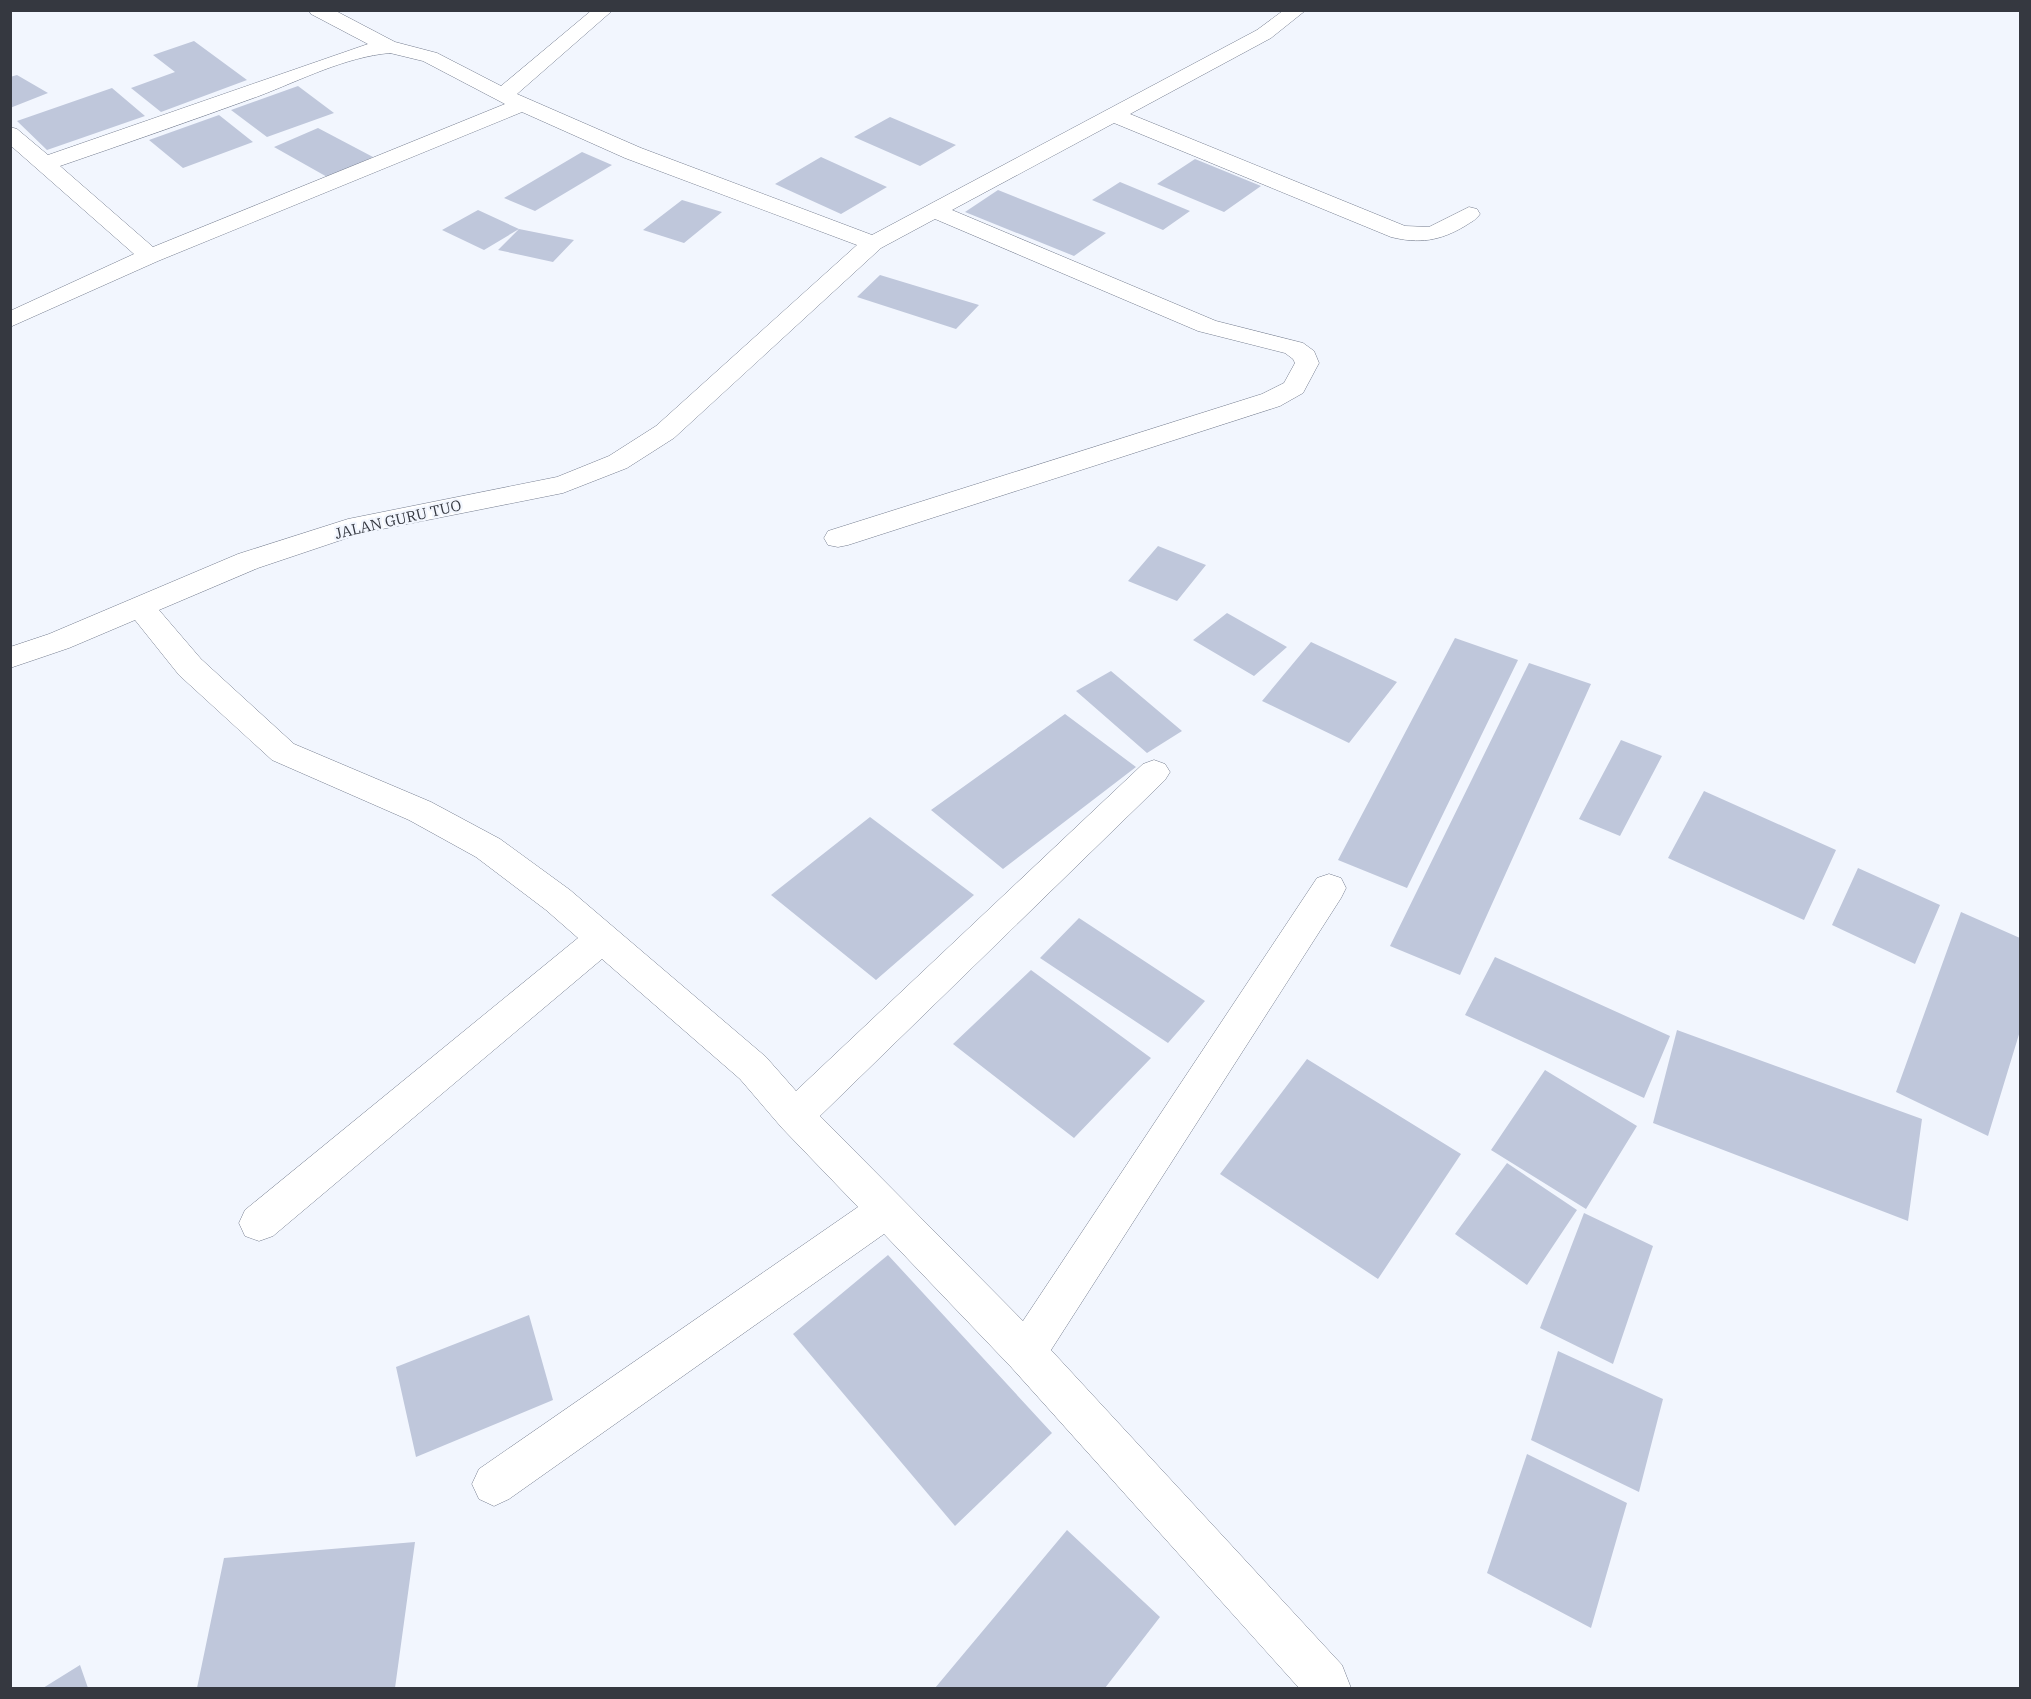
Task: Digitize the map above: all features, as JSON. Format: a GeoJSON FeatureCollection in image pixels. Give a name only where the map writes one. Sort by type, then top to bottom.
{"type":"FeatureCollection","features":[{"type":"Feature","properties":{"kind":"street"},"geometry":{"type":"LineString","coordinates":[[318,10],[390,47]]}},
{"type":"Feature","properties":{"kind":"street"},"geometry":{"type":"LineString","coordinates":[[502,95],[604,10]]}},
{"type":"Feature","properties":{"kind":"street","name":"JALAN GURU TUO"},"geometry":{"type":"LineString","coordinates":[[10,658],[59,641],[248,561],[358,525],[563,484],[618,462],[665,432],[873,243],[1264,34],[1297,10]]}},
{"type":"Feature","properties":{"kind":"street"},"geometry":{"type":"LineString","coordinates":[[44,164],[180,118],[331,62],[370,49],[390,47],[410,50],[430,57],[522,105],[633,153],[873,243]]}},
{"type":"Feature","properties":{"kind":"street"},"geometry":{"type":"LineString","coordinates":[[10,320],[150,256],[522,105]]}},
{"type":"Feature","properties":{"kind":"street"},"geometry":{"type":"LineString","coordinates":[[1114,115],[1400,232],[1420,237],[1434,234],[1469,214]]}},
{"type":"Feature","properties":{"kind":"street"},"geometry":{"type":"LineString","coordinates":[[10,132],[150,256]]}},
{"type":"Feature","properties":{"kind":"street"},"geometry":{"type":"LineString","coordinates":[[837,538],[1271,400],[1294,388],[1307,363],[1305,356],[1294,348],[1207,326],[936,210]]}},
{"type":"Feature","properties":{"kind":"street"},"geometry":{"type":"LineString","coordinates":[[140,606],[190,667],[283,752],[420,811],[488,849],[558,900],[753,1068],[795,1116],[1026,1353],[1325,1682],[1328,1689]]}},
{"type":"Feature","properties":{"kind":"street"},"geometry":{"type":"LineString","coordinates":[[795,1116],[1154,772]]}},
{"type":"Feature","properties":{"kind":"street"},"geometry":{"type":"LineString","coordinates":[[1026,1353],[1329,888]]}},
{"type":"Feature","properties":{"kind":"street"},"geometry":{"type":"LineString","coordinates":[[259,1223],[601,939]]}},
{"type":"Feature","properties":{"kind":"street"},"geometry":{"type":"LineString","coordinates":[[494,1484],[887,1209]]}},
{"type":"Feature","properties":{"kind":"building"},"geometry":{"type":"Polygon","coordinates":[[[194,41],[247,80],[161,112],[131,88],[175,72],[153,55],[194,41]]]}},
{"type":"Feature","properties":{"kind":"building"},"geometry":{"type":"Polygon","coordinates":[[[17,75],[48,93],[10,108],[10,77],[17,75]]]}},
{"type":"Feature","properties":{"kind":"building"},"geometry":{"type":"Polygon","coordinates":[[[298,86],[334,113],[267,137],[231,110],[298,86]]]}},
{"type":"Feature","properties":{"kind":"building"},"geometry":{"type":"Polygon","coordinates":[[[112,88],[145,116],[47,150],[17,121],[112,88]]]}},
{"type":"Feature","properties":{"kind":"building"},"geometry":{"type":"Polygon","coordinates":[[[219,115],[253,142],[183,168],[149,140],[219,115]]]}},
{"type":"Feature","properties":{"kind":"building"},"geometry":{"type":"Polygon","coordinates":[[[890,117],[956,145],[920,166],[854,137],[890,117]]]}},
{"type":"Feature","properties":{"kind":"building"},"geometry":{"type":"Polygon","coordinates":[[[318,128],[373,157],[329,178],[274,147],[318,128]]]}},
{"type":"Feature","properties":{"kind":"building"},"geometry":{"type":"Polygon","coordinates":[[[582,152],[612,165],[535,211],[504,198],[582,152]]]}},
{"type":"Feature","properties":{"kind":"building"},"geometry":{"type":"Polygon","coordinates":[[[821,157],[887,187],[841,214],[775,184],[821,157]]]}},
{"type":"Feature","properties":{"kind":"building"},"geometry":{"type":"Polygon","coordinates":[[[1195,159],[1261,186],[1224,212],[1157,184],[1195,159]]]}},
{"type":"Feature","properties":{"kind":"building"},"geometry":{"type":"Polygon","coordinates":[[[1120,182],[1190,211],[1163,230],[1092,200],[1120,182]]]}},
{"type":"Feature","properties":{"kind":"building"},"geometry":{"type":"Polygon","coordinates":[[[998,190],[1106,233],[1074,256],[965,212],[998,190]]]}},
{"type":"Feature","properties":{"kind":"building"},"geometry":{"type":"Polygon","coordinates":[[[682,200],[722,212],[684,243],[643,230],[682,200]]]}},
{"type":"Feature","properties":{"kind":"building"},"geometry":{"type":"Polygon","coordinates":[[[478,210],[519,229],[484,250],[442,230],[478,210]]]}},
{"type":"Feature","properties":{"kind":"building"},"geometry":{"type":"Polygon","coordinates":[[[519,229],[574,240],[553,262],[498,250],[519,229]]]}},
{"type":"Feature","properties":{"kind":"building"},"geometry":{"type":"Polygon","coordinates":[[[880,275],[979,305],[956,329],[857,297],[880,275]]]}},
{"type":"Feature","properties":{"kind":"building"},"geometry":{"type":"Polygon","coordinates":[[[1158,546],[1206,565],[1177,601],[1128,581],[1158,546]]]}},
{"type":"Feature","properties":{"kind":"building"},"geometry":{"type":"Polygon","coordinates":[[[1227,613],[1287,647],[1254,676],[1193,640],[1227,613]]]}},
{"type":"Feature","properties":{"kind":"building"},"geometry":{"type":"Polygon","coordinates":[[[1455,638],[1518,660],[1407,888],[1338,860],[1455,638]]]}},
{"type":"Feature","properties":{"kind":"building"},"geometry":{"type":"Polygon","coordinates":[[[1311,642],[1397,682],[1349,743],[1262,701],[1311,642]]]}},
{"type":"Feature","properties":{"kind":"building"},"geometry":{"type":"Polygon","coordinates":[[[1529,663],[1591,684],[1460,975],[1390,946],[1529,663]]]}},
{"type":"Feature","properties":{"kind":"building"},"geometry":{"type":"Polygon","coordinates":[[[1111,671],[1182,731],[1147,753],[1076,691],[1111,671]]]}},
{"type":"Feature","properties":{"kind":"building"},"geometry":{"type":"Polygon","coordinates":[[[1065,714],[1136,767],[1003,869],[931,810],[1065,714]]]}},
{"type":"Feature","properties":{"kind":"building"},"geometry":{"type":"Polygon","coordinates":[[[1621,740],[1662,756],[1620,836],[1579,819],[1621,740]]]}},
{"type":"Feature","properties":{"kind":"building"},"geometry":{"type":"Polygon","coordinates":[[[1704,791],[1836,850],[1804,920],[1668,858],[1704,791]]]}},
{"type":"Feature","properties":{"kind":"building"},"geometry":{"type":"Polygon","coordinates":[[[870,817],[974,895],[876,980],[771,895],[870,817]]]}},
{"type":"Feature","properties":{"kind":"building"},"geometry":{"type":"Polygon","coordinates":[[[1858,868],[1940,905],[1915,964],[1832,925],[1858,868]]]}},
{"type":"Feature","properties":{"kind":"building"},"geometry":{"type":"Polygon","coordinates":[[[1961,912],[2020,938],[2020,1031],[1988,1136],[1896,1092],[1961,912]]]}},
{"type":"Feature","properties":{"kind":"building"},"geometry":{"type":"Polygon","coordinates":[[[1079,918],[1205,1001],[1168,1043],[1040,958],[1079,918]]]}},
{"type":"Feature","properties":{"kind":"building"},"geometry":{"type":"Polygon","coordinates":[[[1495,957],[1670,1036],[1644,1098],[1465,1015],[1495,957]]]}},
{"type":"Feature","properties":{"kind":"building"},"geometry":{"type":"Polygon","coordinates":[[[1031,970],[1151,1058],[1074,1138],[953,1044],[1031,970]]]}},
{"type":"Feature","properties":{"kind":"building"},"geometry":{"type":"Polygon","coordinates":[[[1677,1030],[1922,1119],[1908,1221],[1653,1123],[1677,1030]]]}},
{"type":"Feature","properties":{"kind":"building"},"geometry":{"type":"Polygon","coordinates":[[[1307,1059],[1461,1154],[1378,1279],[1220,1174],[1307,1059]]]}},
{"type":"Feature","properties":{"kind":"building"},"geometry":{"type":"Polygon","coordinates":[[[1545,1070],[1637,1126],[1586,1209],[1491,1150],[1545,1070]]]}},
{"type":"Feature","properties":{"kind":"building"},"geometry":{"type":"Polygon","coordinates":[[[1507,1163],[1577,1210],[1527,1285],[1455,1234],[1507,1163]]]}},
{"type":"Feature","properties":{"kind":"building"},"geometry":{"type":"Polygon","coordinates":[[[1584,1213],[1653,1246],[1613,1364],[1540,1328],[1584,1213]]]}},
{"type":"Feature","properties":{"kind":"building"},"geometry":{"type":"Polygon","coordinates":[[[888,1255],[1052,1433],[955,1526],[793,1334],[888,1255]]]}},
{"type":"Feature","properties":{"kind":"building"},"geometry":{"type":"Polygon","coordinates":[[[529,1315],[553,1400],[416,1457],[396,1367],[529,1315]]]}},
{"type":"Feature","properties":{"kind":"building"},"geometry":{"type":"Polygon","coordinates":[[[1558,1351],[1663,1399],[1639,1492],[1531,1440],[1558,1351]]]}},
{"type":"Feature","properties":{"kind":"building"},"geometry":{"type":"Polygon","coordinates":[[[1527,1454],[1627,1503],[1591,1628],[1487,1573],[1527,1454]]]}},
{"type":"Feature","properties":{"kind":"building"},"geometry":{"type":"Polygon","coordinates":[[[1067,1530],[1160,1617],[1105,1688],[935,1688],[1067,1530]]]}},
{"type":"Feature","properties":{"kind":"building"},"geometry":{"type":"Polygon","coordinates":[[[415,1542],[395,1688],[197,1688],[224,1558],[415,1542]]]}},
{"type":"Feature","properties":{"kind":"building"},"geometry":{"type":"Polygon","coordinates":[[[80,1665],[88,1688],[43,1688],[80,1665]]]}}]}
